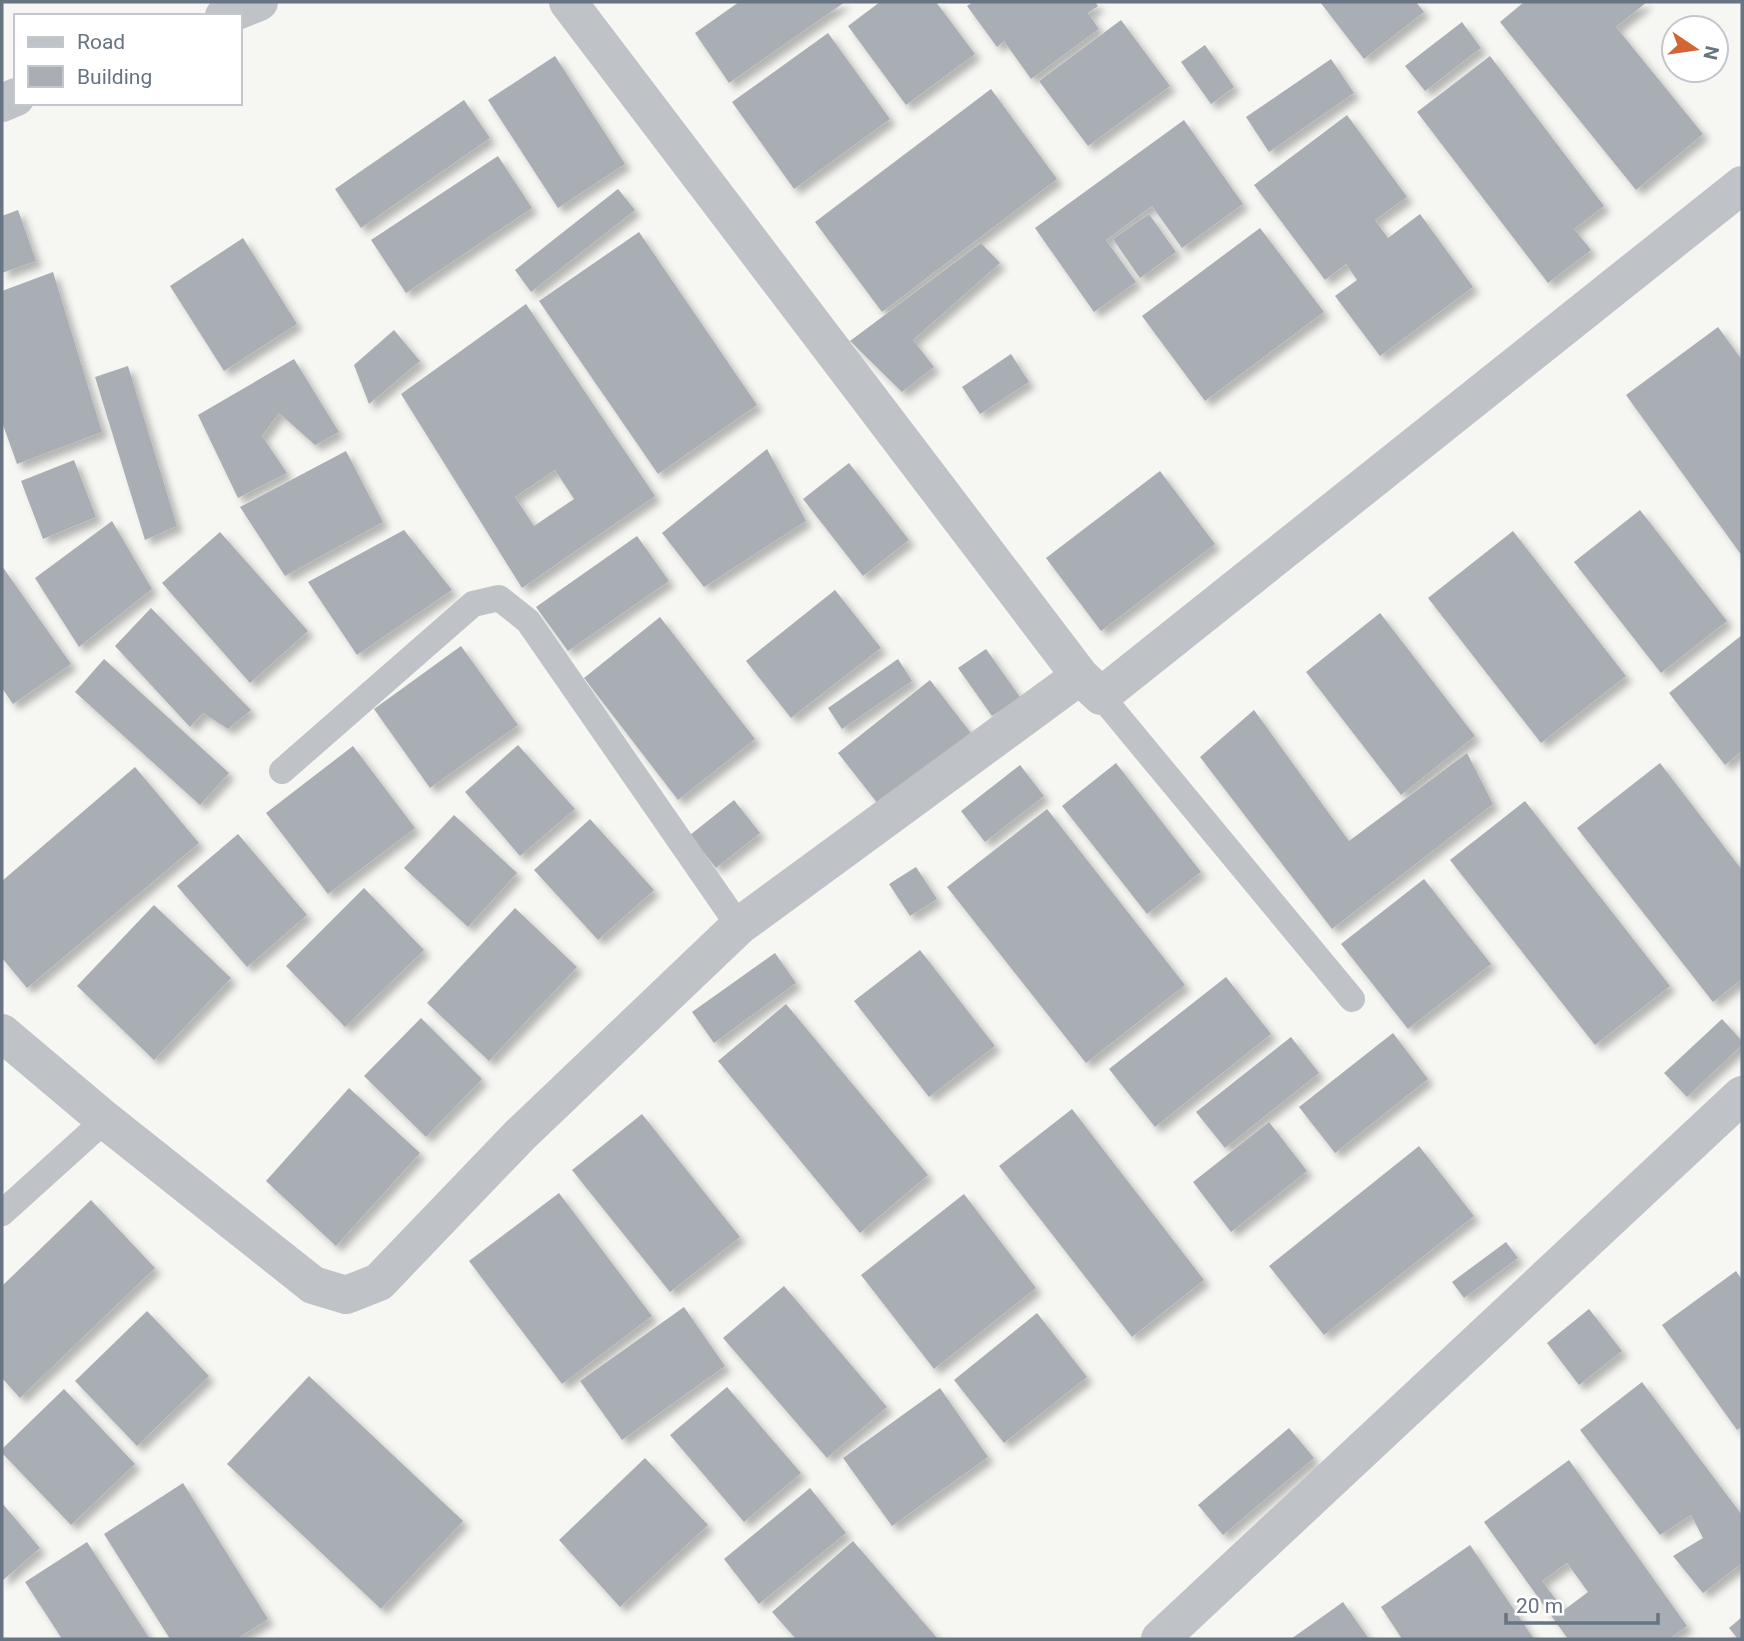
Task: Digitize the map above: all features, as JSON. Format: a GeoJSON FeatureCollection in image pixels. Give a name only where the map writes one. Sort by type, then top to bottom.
{"type":"FeatureCollection","features":[{"type":"Feature","properties":{"kind":"street"},"geometry":{"type":"LineString","coordinates":[[229,14],[259,2]]}},
{"type":"Feature","properties":{"kind":"street"},"geometry":{"type":"LineString","coordinates":[[568,2],[1090,686]]}},
{"type":"Feature","properties":{"kind":"street"},"geometry":{"type":"LineString","coordinates":[[2,1032],[105,1120],[313,1284],[346,1294],[379,1282],[520,1135],[739,926],[1090,686],[1742,185]]}},
{"type":"Feature","properties":{"kind":"street"},"geometry":{"type":"LineString","coordinates":[[1160,1639],[1742,1095]]}},
{"type":"Feature","properties":{"kind":"lane"},"geometry":{"type":"LineString","coordinates":[[282,771],[473,604],[499,598],[528,621],[739,926]]}},
{"type":"Feature","properties":{"kind":"lane"},"geometry":{"type":"LineString","coordinates":[[1090,686],[1352,999]]}},
{"type":"Feature","properties":{"kind":"lane"},"geometry":{"type":"LineString","coordinates":[[2,1213],[105,1120]]}},
{"type":"Feature","properties":{"kind":"building"},"geometry":{"type":"Polygon","coordinates":[[[739,2],[845,2],[729,83],[695,33],[739,2]]]}},
{"type":"Feature","properties":{"kind":"building"},"geometry":{"type":"Polygon","coordinates":[[[880,2],[936,2],[975,54],[906,105],[848,26],[880,2]]]}},
{"type":"Feature","properties":{"kind":"building"},"geometry":{"type":"Polygon","coordinates":[[[973,2],[1095,2],[1098,6],[1088,13],[1099,29],[1031,79],[1004,41],[997,47],[967,6],[973,2]]]}},
{"type":"Feature","properties":{"kind":"building"},"geometry":{"type":"Polygon","coordinates":[[[1320,2],[1416,2],[1424,12],[1364,59],[1320,2]]]}},
{"type":"Feature","properties":{"kind":"building"},"geometry":{"type":"Polygon","coordinates":[[[1524,2],[1647,2],[1616,27],[1703,134],[1636,190],[1500,22],[1524,2]]]}},
{"type":"Feature","properties":{"kind":"building"},"geometry":{"type":"Polygon","coordinates":[[[1121,20],[1170,86],[1088,146],[1039,81],[1121,20]]]}},
{"type":"Feature","properties":{"kind":"building"},"geometry":{"type":"Polygon","coordinates":[[[1462,22],[1481,48],[1425,91],[1405,66],[1462,22]]]}},
{"type":"Feature","properties":{"kind":"building"},"geometry":{"type":"Polygon","coordinates":[[[828,33],[890,119],[794,189],[732,102],[828,33]]]}},
{"type":"Feature","properties":{"kind":"building"},"geometry":{"type":"Polygon","coordinates":[[[1205,45],[1234,87],[1211,104],[1181,62],[1205,45]]]}},
{"type":"Feature","properties":{"kind":"building"},"geometry":{"type":"Polygon","coordinates":[[[555,56],[625,164],[558,208],[488,100],[555,56]]]}},
{"type":"Feature","properties":{"kind":"building"},"geometry":{"type":"Polygon","coordinates":[[[1490,56],[1604,206],[1574,229],[1591,250],[1548,283],[1417,112],[1490,56]]]}},
{"type":"Feature","properties":{"kind":"building"},"geometry":{"type":"Polygon","coordinates":[[[1331,59],[1354,93],[1269,152],[1246,117],[1331,59]]]}},
{"type":"Feature","properties":{"kind":"building"},"geometry":{"type":"Polygon","coordinates":[[[991,89],[1057,179],[882,312],[815,222],[991,89]]]}},
{"type":"Feature","properties":{"kind":"building"},"geometry":{"type":"Polygon","coordinates":[[[464,100],[490,138],[361,228],[335,189],[464,100]]]}},
{"type":"Feature","properties":{"kind":"building"},"geometry":{"type":"Polygon","coordinates":[[[1347,115],[1407,197],[1375,220],[1388,238],[1420,214],[1473,287],[1380,356],[1335,296],[1357,280],[1346,264],[1325,280],[1254,185],[1347,115]]]}},
{"type":"Feature","properties":{"kind":"building"},"geometry":{"type":"Polygon","coordinates":[[[1184,120],[1243,204],[1182,248],[1152,206],[1106,240],[1136,282],[1094,312],[1035,228],[1184,120]]]}},
{"type":"Feature","properties":{"kind":"building"},"geometry":{"type":"Polygon","coordinates":[[[498,156],[532,208],[406,293],[371,240],[498,156]]]}},
{"type":"Feature","properties":{"kind":"building"},"geometry":{"type":"Polygon","coordinates":[[[618,189],[635,210],[531,292],[515,270],[618,189]]]}},
{"type":"Feature","properties":{"kind":"building"},"geometry":{"type":"Polygon","coordinates":[[[18,210],[36,261],[2,273],[2,216],[18,210]]]}},
{"type":"Feature","properties":{"kind":"building"},"geometry":{"type":"Polygon","coordinates":[[[1149,214],[1176,252],[1140,278],[1113,239],[1149,214]]]}},
{"type":"Feature","properties":{"kind":"building"},"geometry":{"type":"Polygon","coordinates":[[[1260,228],[1324,312],[1205,401],[1142,316],[1260,228]]]}},
{"type":"Feature","properties":{"kind":"building"},"geometry":{"type":"Polygon","coordinates":[[[639,232],[757,405],[658,474],[539,301],[639,232]]]}},
{"type":"Feature","properties":{"kind":"building"},"geometry":{"type":"Polygon","coordinates":[[[243,238],[297,324],[224,371],[170,286],[243,238]]]}},
{"type":"Feature","properties":{"kind":"building"},"geometry":{"type":"Polygon","coordinates":[[[981,243],[1000,263],[913,340],[934,367],[902,392],[850,341],[981,243]]]}},
{"type":"Feature","properties":{"kind":"building"},"geometry":{"type":"Polygon","coordinates":[[[53,272],[102,432],[17,464],[2,422],[2,291],[53,272]]]}},
{"type":"Feature","properties":{"kind":"building"},"geometry":{"type":"Polygon","coordinates":[[[526,304],[655,496],[522,588],[401,394],[526,304]],[[555,470],[515,497],[534,526],[574,499],[555,470]]]}},
{"type":"Feature","properties":{"kind":"building"},"geometry":{"type":"Polygon","coordinates":[[[1718,327],[1742,360],[1742,556],[1626,395],[1718,327]]]}},
{"type":"Feature","properties":{"kind":"building"},"geometry":{"type":"Polygon","coordinates":[[[394,330],[420,361],[369,404],[354,365],[394,330]]]}},
{"type":"Feature","properties":{"kind":"building"},"geometry":{"type":"Polygon","coordinates":[[[1011,354],[1029,382],[980,414],[962,387],[1011,354]]]}},
{"type":"Feature","properties":{"kind":"building"},"geometry":{"type":"Polygon","coordinates":[[[294,359],[339,432],[315,445],[279,413],[262,436],[287,473],[238,498],[198,415],[294,359]]]}},
{"type":"Feature","properties":{"kind":"building"},"geometry":{"type":"Polygon","coordinates":[[[128,366],[177,526],[145,540],[95,377],[128,366]]]}},
{"type":"Feature","properties":{"kind":"building"},"geometry":{"type":"Polygon","coordinates":[[[767,449],[806,521],[704,587],[662,533],[767,449]]]}},
{"type":"Feature","properties":{"kind":"building"},"geometry":{"type":"Polygon","coordinates":[[[346,451],[383,522],[285,576],[240,507],[346,451]]]}},
{"type":"Feature","properties":{"kind":"building"},"geometry":{"type":"Polygon","coordinates":[[[74,460],[96,517],[43,539],[21,481],[74,460]]]}},
{"type":"Feature","properties":{"kind":"building"},"geometry":{"type":"Polygon","coordinates":[[[849,463],[909,540],[863,576],[803,499],[849,463]]]}},
{"type":"Feature","properties":{"kind":"building"},"geometry":{"type":"Polygon","coordinates":[[[1160,471],[1215,544],[1101,631],[1046,558],[1160,471]]]}},
{"type":"Feature","properties":{"kind":"building"},"geometry":{"type":"Polygon","coordinates":[[[1640,510],[1727,621],[1661,673],[1574,562],[1640,510]]]}},
{"type":"Feature","properties":{"kind":"building"},"geometry":{"type":"Polygon","coordinates":[[[112,521],[152,589],[79,647],[35,578],[112,521]]]}},
{"type":"Feature","properties":{"kind":"building"},"geometry":{"type":"Polygon","coordinates":[[[404,530],[452,590],[357,655],[308,582],[404,530]]]}},
{"type":"Feature","properties":{"kind":"building"},"geometry":{"type":"Polygon","coordinates":[[[1513,531],[1626,676],[1541,743],[1428,598],[1513,531]]]}},
{"type":"Feature","properties":{"kind":"building"},"geometry":{"type":"Polygon","coordinates":[[[220,532],[308,631],[250,683],[162,583],[220,532]]]}},
{"type":"Feature","properties":{"kind":"building"},"geometry":{"type":"Polygon","coordinates":[[[637,536],[669,581],[568,651],[536,607],[637,536]]]}},
{"type":"Feature","properties":{"kind":"building"},"geometry":{"type":"Polygon","coordinates":[[[2,566],[71,664],[13,704],[2,688],[2,566]]]}},
{"type":"Feature","properties":{"kind":"building"},"geometry":{"type":"Polygon","coordinates":[[[835,590],[881,648],[791,718],[746,661],[835,590]]]}},
{"type":"Feature","properties":{"kind":"building"},"geometry":{"type":"Polygon","coordinates":[[[151,608],[251,710],[228,729],[203,713],[190,727],[115,646],[151,608]]]}},
{"type":"Feature","properties":{"kind":"building"},"geometry":{"type":"Polygon","coordinates":[[[1380,613],[1475,736],[1401,795],[1306,672],[1380,613]]]}},
{"type":"Feature","properties":{"kind":"building"},"geometry":{"type":"Polygon","coordinates":[[[660,617],[755,739],[678,800],[584,678],[660,617]]]}},
{"type":"Feature","properties":{"kind":"building"},"geometry":{"type":"Polygon","coordinates":[[[1742,635],[1742,751],[1725,765],[1669,693],[1742,635]]]}},
{"type":"Feature","properties":{"kind":"building"},"geometry":{"type":"Polygon","coordinates":[[[461,646],[518,725],[430,788],[374,709],[461,646]]]}},
{"type":"Feature","properties":{"kind":"building"},"geometry":{"type":"Polygon","coordinates":[[[986,649],[1020,697],[992,716],[958,668],[986,649]]]}},
{"type":"Feature","properties":{"kind":"building"},"geometry":{"type":"Polygon","coordinates":[[[104,659],[229,773],[200,805],[75,692],[104,659]]]}},
{"type":"Feature","properties":{"kind":"building"},"geometry":{"type":"Polygon","coordinates":[[[898,659],[912,681],[842,729],[828,708],[898,659]]]}},
{"type":"Feature","properties":{"kind":"building"},"geometry":{"type":"Polygon","coordinates":[[[930,680],[974,737],[882,809],[838,753],[930,680]]]}},
{"type":"Feature","properties":{"kind":"building"},"geometry":{"type":"Polygon","coordinates":[[[1254,710],[1349,841],[1467,753],[1493,804],[1332,929],[1200,757],[1254,710]]]}},
{"type":"Feature","properties":{"kind":"building"},"geometry":{"type":"Polygon","coordinates":[[[518,745],[575,809],[520,856],[465,792],[518,745]]]}},
{"type":"Feature","properties":{"kind":"building"},"geometry":{"type":"Polygon","coordinates":[[[353,746],[415,828],[328,894],[266,813],[353,746]]]}},
{"type":"Feature","properties":{"kind":"building"},"geometry":{"type":"Polygon","coordinates":[[[1116,763],[1201,872],[1147,914],[1062,806],[1116,763]]]}},
{"type":"Feature","properties":{"kind":"building"},"geometry":{"type":"Polygon","coordinates":[[[1660,763],[1742,870],[1742,979],[1713,1002],[1577,828],[1660,763]]]}},
{"type":"Feature","properties":{"kind":"building"},"geometry":{"type":"Polygon","coordinates":[[[1020,765],[1044,796],[985,842],[961,811],[1020,765]]]}},
{"type":"Feature","properties":{"kind":"building"},"geometry":{"type":"Polygon","coordinates":[[[135,767],[199,843],[27,988],[2,958],[2,881],[135,767]]]}},
{"type":"Feature","properties":{"kind":"building"},"geometry":{"type":"Polygon","coordinates":[[[734,800],[760,833],[716,868],[690,835],[734,800]]]}},
{"type":"Feature","properties":{"kind":"building"},"geometry":{"type":"Polygon","coordinates":[[[1525,801],[1670,986],[1595,1045],[1450,860],[1525,801]]]}},
{"type":"Feature","properties":{"kind":"building"},"geometry":{"type":"Polygon","coordinates":[[[1047,809],[1185,985],[1086,1063],[947,887],[1047,809]]]}},
{"type":"Feature","properties":{"kind":"building"},"geometry":{"type":"Polygon","coordinates":[[[454,815],[517,873],[468,927],[404,868],[454,815]]]}},
{"type":"Feature","properties":{"kind":"building"},"geometry":{"type":"Polygon","coordinates":[[[590,819],[654,890],[598,940],[534,870],[590,819]]]}},
{"type":"Feature","properties":{"kind":"building"},"geometry":{"type":"Polygon","coordinates":[[[238,834],[307,915],[247,967],[177,886],[238,834]]]}},
{"type":"Feature","properties":{"kind":"building"},"geometry":{"type":"Polygon","coordinates":[[[916,867],[937,899],[910,916],[889,884],[916,867]]]}},
{"type":"Feature","properties":{"kind":"building"},"geometry":{"type":"Polygon","coordinates":[[[1424,879],[1491,964],[1408,1029],[1341,944],[1424,879]]]}},
{"type":"Feature","properties":{"kind":"building"},"geometry":{"type":"Polygon","coordinates":[[[364,888],[424,950],[345,1027],[286,966],[364,888]]]}},
{"type":"Feature","properties":{"kind":"building"},"geometry":{"type":"Polygon","coordinates":[[[154,905],[231,978],[154,1060],[77,986],[154,905]]]}},
{"type":"Feature","properties":{"kind":"building"},"geometry":{"type":"Polygon","coordinates":[[[515,908],[577,967],[489,1061],[427,1003],[515,908]]]}},
{"type":"Feature","properties":{"kind":"building"},"geometry":{"type":"Polygon","coordinates":[[[920,950],[995,1046],[929,1097],[854,1001],[920,950]]]}},
{"type":"Feature","properties":{"kind":"building"},"geometry":{"type":"Polygon","coordinates":[[[775,953],[796,983],[714,1043],[692,1012],[775,953]]]}},
{"type":"Feature","properties":{"kind":"building"},"geometry":{"type":"Polygon","coordinates":[[[1226,977],[1271,1034],[1155,1127],[1109,1069],[1226,977]]]}},
{"type":"Feature","properties":{"kind":"building"},"geometry":{"type":"Polygon","coordinates":[[[786,1004],[928,1175],[860,1233],[718,1061],[786,1004]]]}},
{"type":"Feature","properties":{"kind":"building"},"geometry":{"type":"Polygon","coordinates":[[[421,1018],[482,1079],[426,1137],[364,1076],[421,1018]]]}},
{"type":"Feature","properties":{"kind":"building"},"geometry":{"type":"Polygon","coordinates":[[[1722,1019],[1742,1041],[1742,1045],[1687,1097],[1664,1073],[1722,1019]]]}},
{"type":"Feature","properties":{"kind":"building"},"geometry":{"type":"Polygon","coordinates":[[[1393,1033],[1428,1079],[1335,1153],[1299,1107],[1393,1033]]]}},
{"type":"Feature","properties":{"kind":"building"},"geometry":{"type":"Polygon","coordinates":[[[1291,1037],[1319,1073],[1225,1148],[1196,1112],[1291,1037]]]}},
{"type":"Feature","properties":{"kind":"building"},"geometry":{"type":"Polygon","coordinates":[[[349,1088],[420,1153],[336,1246],[266,1181],[349,1088]]]}},
{"type":"Feature","properties":{"kind":"building"},"geometry":{"type":"Polygon","coordinates":[[[1072,1109],[1204,1280],[1132,1337],[999,1166],[1072,1109]]]}},
{"type":"Feature","properties":{"kind":"building"},"geometry":{"type":"Polygon","coordinates":[[[642,1114],[740,1237],[670,1292],[572,1170],[642,1114]]]}},
{"type":"Feature","properties":{"kind":"building"},"geometry":{"type":"Polygon","coordinates":[[[1269,1122],[1307,1171],[1231,1232],[1193,1182],[1269,1122]]]}},
{"type":"Feature","properties":{"kind":"building"},"geometry":{"type":"Polygon","coordinates":[[[1419,1146],[1474,1216],[1324,1335],[1269,1266],[1419,1146]]]}},
{"type":"Feature","properties":{"kind":"building"},"geometry":{"type":"Polygon","coordinates":[[[559,1193],[652,1316],[562,1384],[469,1261],[559,1193]]]}},
{"type":"Feature","properties":{"kind":"building"},"geometry":{"type":"Polygon","coordinates":[[[964,1194],[1036,1288],[934,1369],[861,1275],[964,1194]]]}},
{"type":"Feature","properties":{"kind":"building"},"geometry":{"type":"Polygon","coordinates":[[[91,1200],[155,1268],[20,1398],[2,1378],[2,1286],[91,1200]]]}},
{"type":"Feature","properties":{"kind":"building"},"geometry":{"type":"Polygon","coordinates":[[[1506,1242],[1518,1258],[1464,1298],[1452,1282],[1506,1242]]]}},
{"type":"Feature","properties":{"kind":"building"},"geometry":{"type":"Polygon","coordinates":[[[1736,1271],[1742,1280],[1742,1426],[1737,1430],[1662,1325],[1736,1271]]]}},
{"type":"Feature","properties":{"kind":"building"},"geometry":{"type":"Polygon","coordinates":[[[784,1286],[887,1407],[827,1458],[723,1338],[784,1286]]]}},
{"type":"Feature","properties":{"kind":"building"},"geometry":{"type":"Polygon","coordinates":[[[684,1307],[725,1366],[622,1440],[580,1381],[684,1307]]]}},
{"type":"Feature","properties":{"kind":"building"},"geometry":{"type":"Polygon","coordinates":[[[1589,1309],[1622,1351],[1579,1385],[1547,1343],[1589,1309]]]}},
{"type":"Feature","properties":{"kind":"building"},"geometry":{"type":"Polygon","coordinates":[[[147,1311],[209,1376],[137,1446],[75,1381],[147,1311]]]}},
{"type":"Feature","properties":{"kind":"building"},"geometry":{"type":"Polygon","coordinates":[[[1037,1313],[1087,1377],[1004,1443],[954,1380],[1037,1313]]]}},
{"type":"Feature","properties":{"kind":"building"},"geometry":{"type":"Polygon","coordinates":[[[309,1376],[463,1521],[381,1609],[227,1464],[309,1376]]]}},
{"type":"Feature","properties":{"kind":"building"},"geometry":{"type":"Polygon","coordinates":[[[1642,1382],[1742,1515],[1742,1563],[1703,1593],[1673,1556],[1703,1538],[1691,1515],[1660,1535],[1580,1430],[1642,1382]]]}},
{"type":"Feature","properties":{"kind":"building"},"geometry":{"type":"Polygon","coordinates":[[[727,1387],[801,1473],[744,1522],[670,1435],[727,1387]]]}},
{"type":"Feature","properties":{"kind":"building"},"geometry":{"type":"Polygon","coordinates":[[[940,1388],[988,1457],[892,1526],[843,1458],[940,1388]]]}},
{"type":"Feature","properties":{"kind":"building"},"geometry":{"type":"Polygon","coordinates":[[[64,1389],[135,1464],[71,1525],[2,1453],[2,1449],[64,1389]]]}},
{"type":"Feature","properties":{"kind":"building"},"geometry":{"type":"Polygon","coordinates":[[[1289,1428],[1314,1458],[1223,1535],[1198,1505],[1289,1428]]]}},
{"type":"Feature","properties":{"kind":"building"},"geometry":{"type":"Polygon","coordinates":[[[645,1458],[708,1525],[620,1607],[559,1540],[645,1458]]]}},
{"type":"Feature","properties":{"kind":"building"},"geometry":{"type":"Polygon","coordinates":[[[1569,1460],[1687,1626],[1669,1639],[1568,1639],[1484,1522],[1569,1460]],[[1567,1563],[1542,1581],[1564,1610],[1588,1592],[1567,1563]]]}},
{"type":"Feature","properties":{"kind":"building"},"geometry":{"type":"Polygon","coordinates":[[[183,1483],[268,1619],[237,1639],[170,1639],[104,1534],[183,1483]]]}},
{"type":"Feature","properties":{"kind":"building"},"geometry":{"type":"Polygon","coordinates":[[[810,1488],[846,1533],[759,1604],[724,1559],[810,1488]]]}},
{"type":"Feature","properties":{"kind":"building"},"geometry":{"type":"Polygon","coordinates":[[[2,1503],[40,1548],[2,1581],[2,1503]]]}},
{"type":"Feature","properties":{"kind":"building"},"geometry":{"type":"Polygon","coordinates":[[[853,1541],[938,1639],[796,1639],[772,1612],[853,1541]]]}},
{"type":"Feature","properties":{"kind":"building"},"geometry":{"type":"Polygon","coordinates":[[[87,1542],[150,1639],[62,1639],[25,1582],[87,1542]]]}},
{"type":"Feature","properties":{"kind":"building"},"geometry":{"type":"Polygon","coordinates":[[[1470,1545],[1534,1639],[1402,1639],[1381,1607],[1470,1545]]]}},
{"type":"Feature","properties":{"kind":"building"},"geometry":{"type":"Polygon","coordinates":[[[1343,1602],[1369,1639],[1291,1639],[1343,1602]]]}},
{"type":"Feature","properties":{"kind":"building"},"geometry":{"type":"Polygon","coordinates":[[[1742,1617],[1742,1639],[1738,1639],[1729,1628],[1742,1617]]]}}]}
